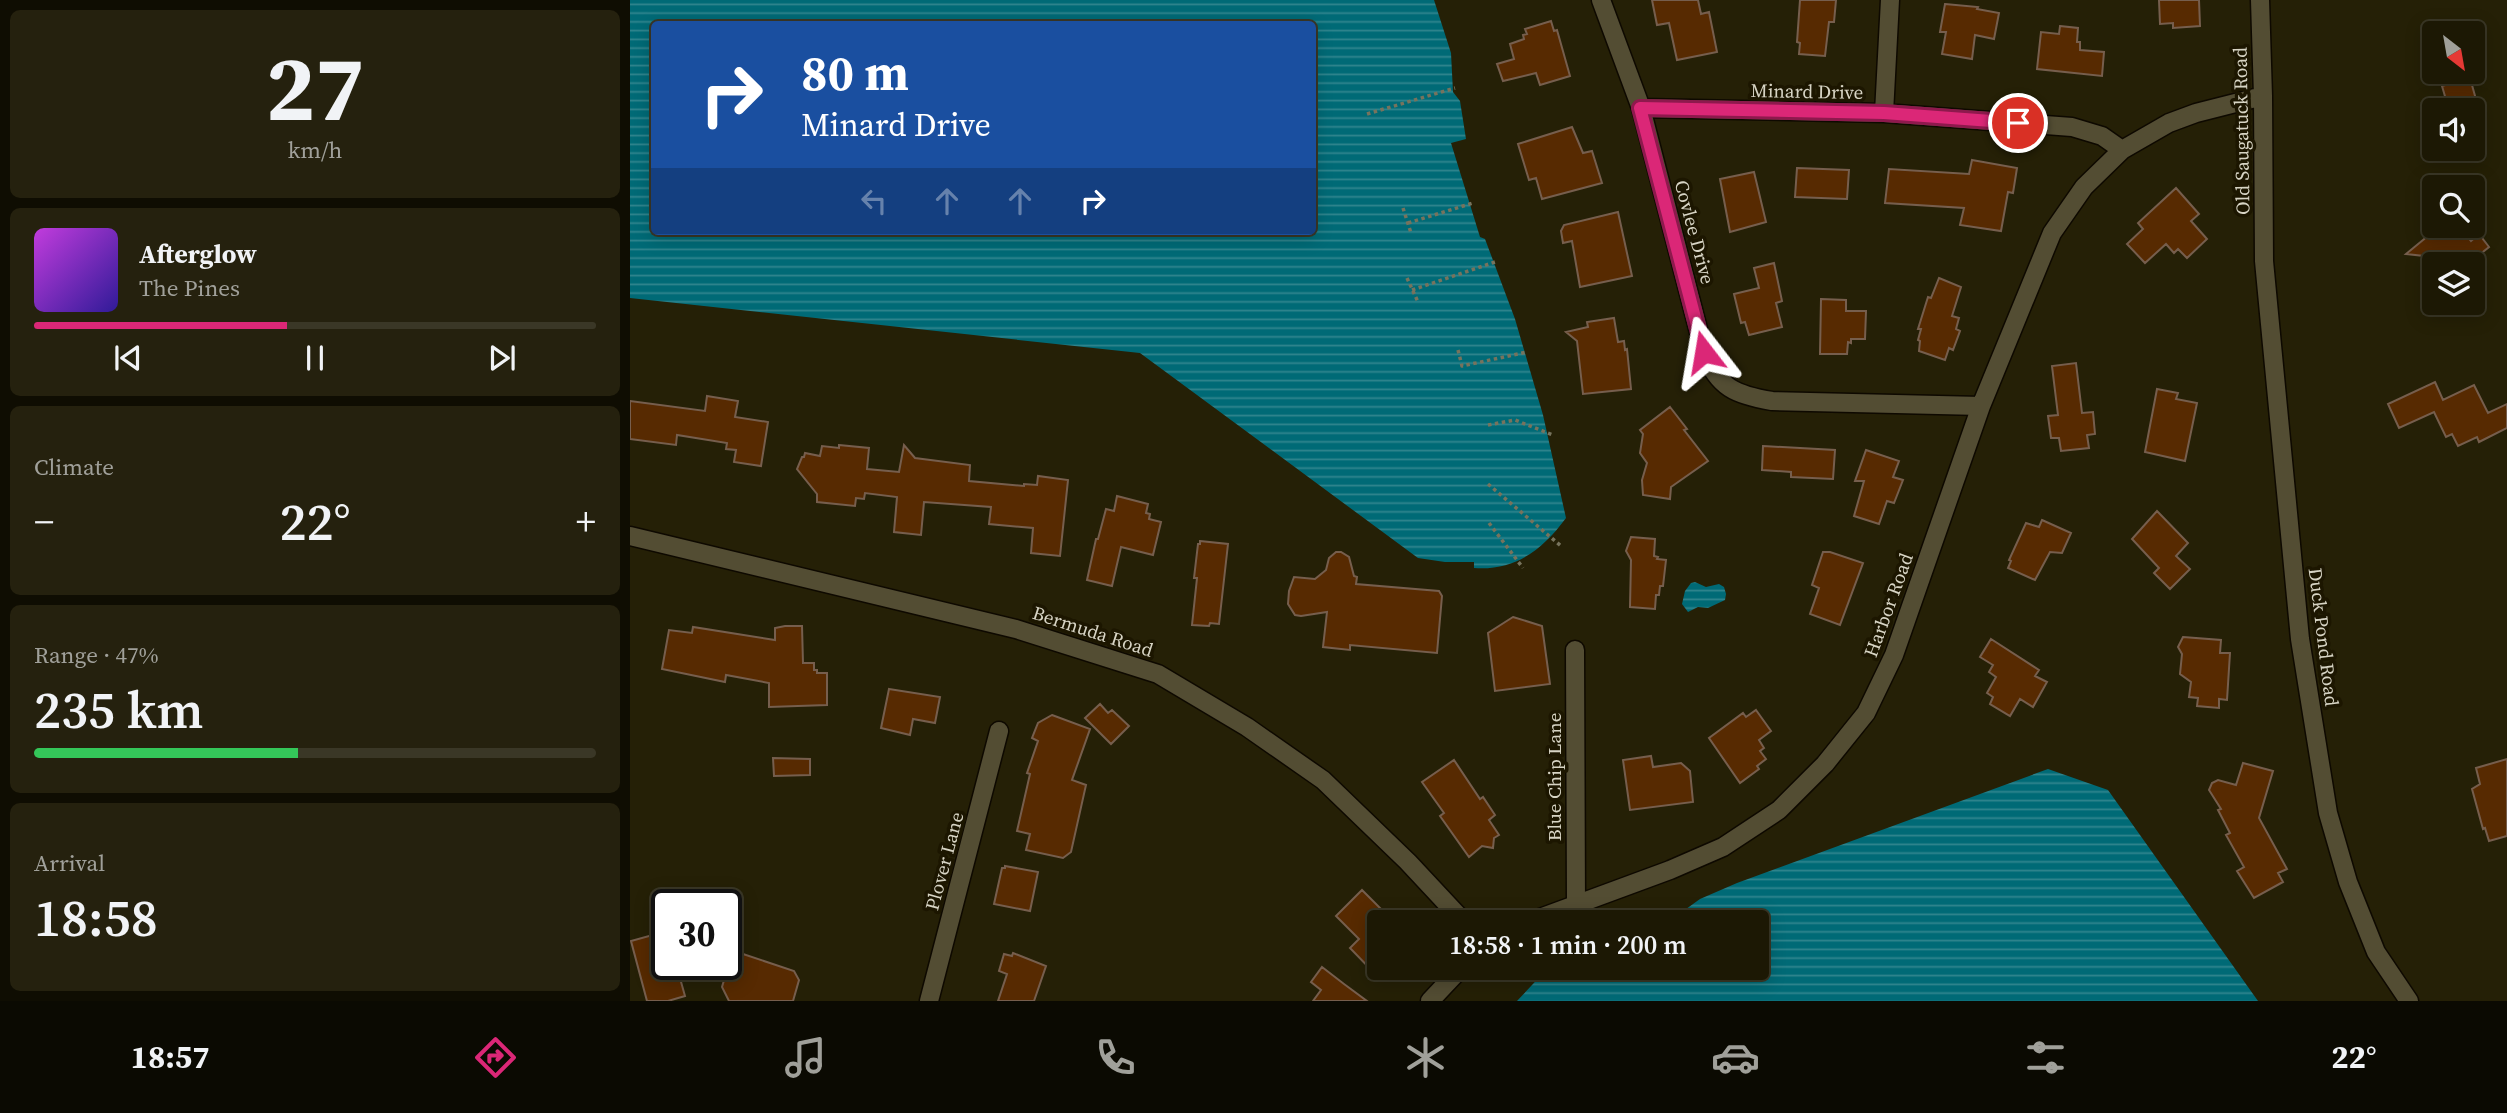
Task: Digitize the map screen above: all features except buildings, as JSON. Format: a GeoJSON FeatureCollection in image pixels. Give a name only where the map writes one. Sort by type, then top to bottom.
{"type":"FeatureCollection","features":[{"type":"Feature","properties":{"kind":"street","name":"Covlee Drive"},"geometry":{"type":"LineString","coordinates":[[1601,0],[1640,108],[1704,352],[1710,368],[1719,380],[1740,394],[1772,401],[1981,406]]}},
{"type":"Feature","properties":{"kind":"street"},"geometry":{"type":"LineString","coordinates":[[1884,113],[1889,0]]}},
{"type":"Feature","properties":{"kind":"street","name":"Old Saugatuck Road"},"geometry":{"type":"LineString","coordinates":[[2260,0],[2264,261]]}},
{"type":"Feature","properties":{"kind":"street"},"geometry":{"type":"LineString","coordinates":[[2122,150],[2169,123],[2196,113],[2263,96]]}},
{"type":"Feature","properties":{"kind":"street","name":"Minard Drive"},"geometry":{"type":"LineString","coordinates":[[1640,108],[1884,113],[2072,127],[2102,136],[2122,150]]}},
{"type":"Feature","properties":{"kind":"street","name":"Harbor Road"},"geometry":{"type":"LineString","coordinates":[[1560,910],[1670,870],[1723,847],[1779,810],[1825,764],[1866,713],[1894,655],[1981,406],[2052,233],[2084,187],[2122,150]]}},
{"type":"Feature","properties":{"kind":"street","name":"Duck Pond Road"},"geometry":{"type":"LineString","coordinates":[[2264,261],[2300,639],[2328,813],[2348,882],[2376,952],[2409,1001]]}},
{"type":"Feature","properties":{"kind":"street","name":"Bermuda Road"},"geometry":{"type":"LineString","coordinates":[[630,536],[1016,629],[1158,674],[1247,727],[1323,780],[1408,862],[1453,910]]}},
{"type":"Feature","properties":{"kind":"street","name":"Blue Chip Lane"},"geometry":{"type":"LineString","coordinates":[[1575,650],[1576,904]]}},
{"type":"Feature","properties":{"kind":"street","name":"Plover Lane"},"geometry":{"type":"LineString","coordinates":[[929,1001],[999,731]]}},
{"type":"Feature","properties":{"kind":"street"},"geometry":{"type":"LineString","coordinates":[[1430,1001],[1450,980]]}},
{"type":"Feature","properties":{"kind":"path"},"geometry":{"type":"LineString","coordinates":[[1367,114],[1455,88]]}},
{"type":"Feature","properties":{"kind":"path"},"geometry":{"type":"LineString","coordinates":[[1408,223],[1473,203]]}},
{"type":"Feature","properties":{"kind":"path"},"geometry":{"type":"LineString","coordinates":[[1403,208],[1411,233]]}},
{"type":"Feature","properties":{"kind":"path"},"geometry":{"type":"LineString","coordinates":[[1412,290],[1495,262]]}},
{"type":"Feature","properties":{"kind":"path"},"geometry":{"type":"LineString","coordinates":[[1407,278],[1418,302]]}},
{"type":"Feature","properties":{"kind":"path"},"geometry":{"type":"LineString","coordinates":[[1458,350],[1462,366],[1527,352]]}},
{"type":"Feature","properties":{"kind":"path"},"geometry":{"type":"LineString","coordinates":[[1488,425],[1515,420],[1553,436]]}},
{"type":"Feature","properties":{"kind":"path"},"geometry":{"type":"LineString","coordinates":[[1488,484],[1562,547]]}},
{"type":"Feature","properties":{"kind":"path"},"geometry":{"type":"LineString","coordinates":[[1489,523],[1523,568]]}},
{"type":"Feature","properties":{"kind":"water"},"geometry":{"type":"Polygon","coordinates":[[[630,0],[1434,0],[1451,53],[1453,92],[1460,101],[1466,139],[1451,143],[1480,237],[1485,239],[1515,319],[1543,415],[1566,518],[1557,529],[1527,556],[1503,566],[1474,568],[1474,562],[1418,558],[1140,353],[630,298],[630,0]]]}},
{"type":"Feature","properties":{"kind":"water"},"geometry":{"type":"Polygon","coordinates":[[[1695,582],[1706,587],[1719,584],[1724,587],[1725,600],[1708,608],[1698,607],[1688,612],[1682,604],[1685,591],[1695,582]]]}},
{"type":"Feature","properties":{"kind":"water"},"geometry":{"type":"Polygon","coordinates":[[[2048,769],[2108,790],[2258,1001],[1517,1001],[1537,980],[1769,980],[1769,910],[1685,910],[1700,899],[2048,769]]]}},
{"type":"Feature","properties":{"kind":"route"},"geometry":{"type":"LineString","coordinates":[[1704,352],[1640,108],[1884,113],[2018,123]]}}]}
